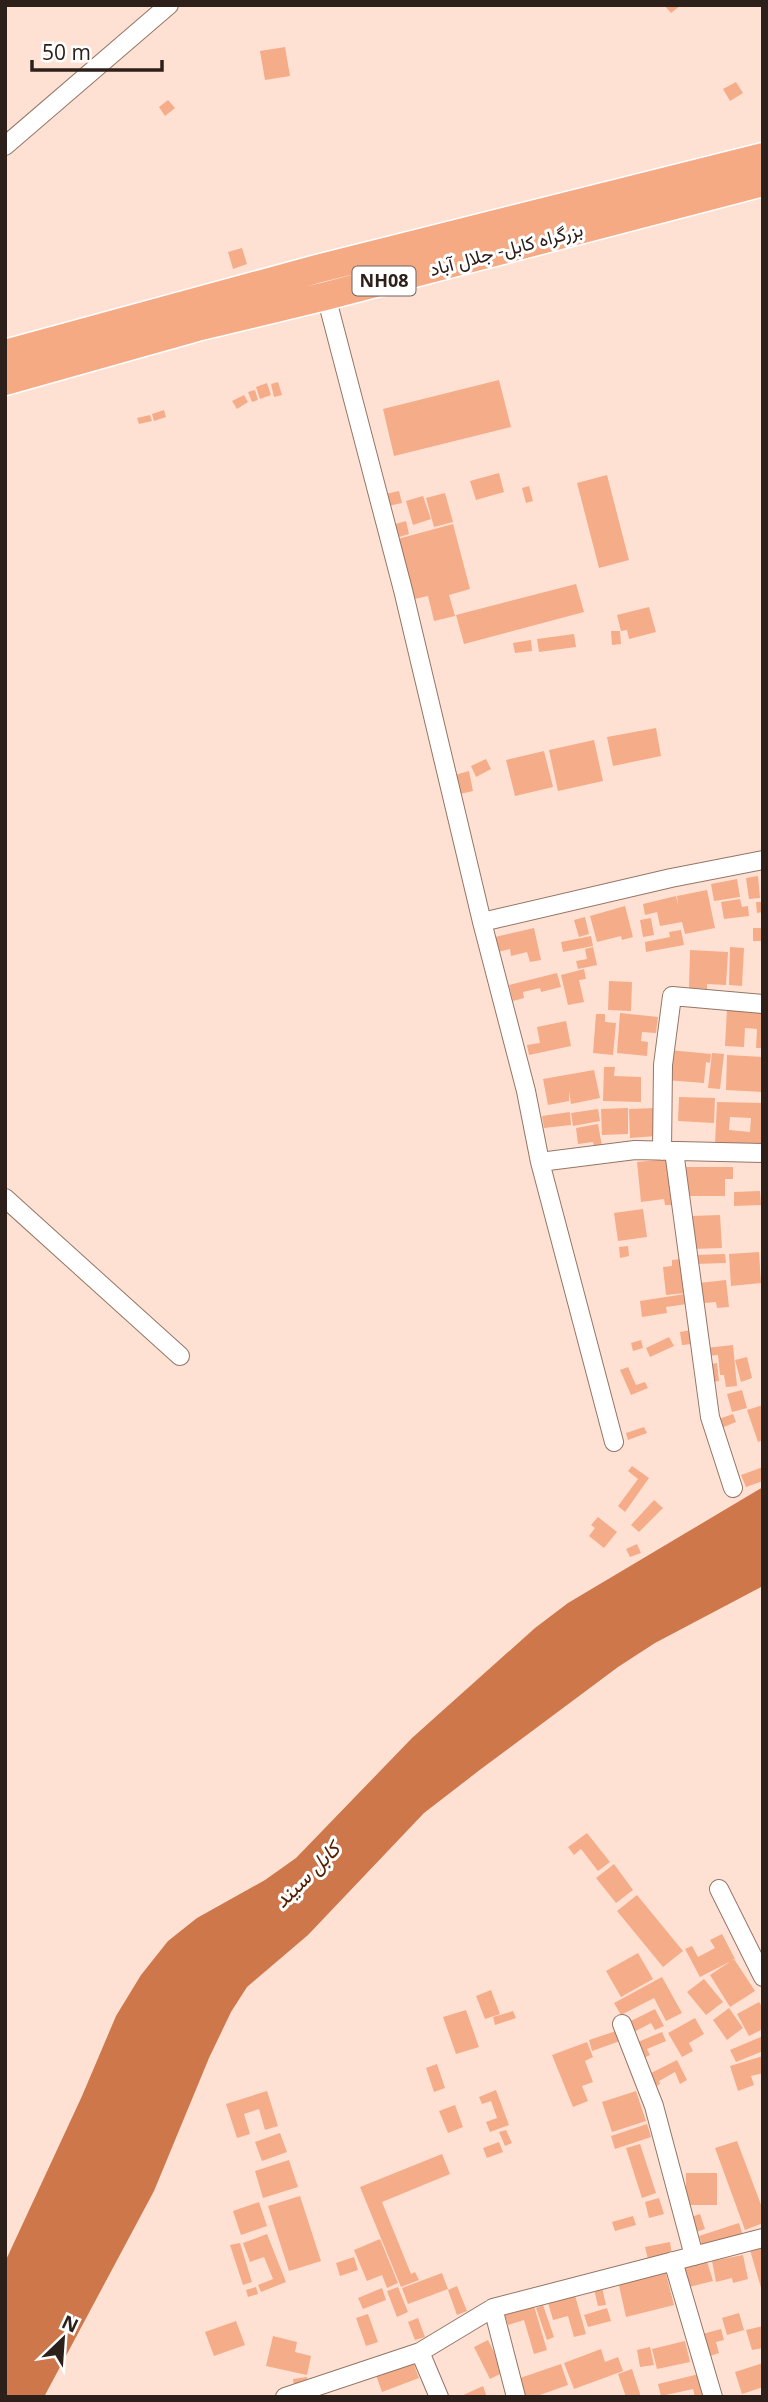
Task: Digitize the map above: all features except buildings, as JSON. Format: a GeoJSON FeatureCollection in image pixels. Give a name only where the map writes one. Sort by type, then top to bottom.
{"type":"FeatureCollection","features":[{"type":"Feature","properties":{"kind":"highway","name":"بزرگراه کابل- جلال آباد"},"geometry":{"type":"LineString","coordinates":[[5,354],[331,266],[763,157]]}},
{"type":"Feature","properties":{"kind":"highway","name":"بزرگراه کابل- جلال آباد"},"geometry":{"type":"LineString","coordinates":[[5,381],[197,327],[763,182]]}},
{"type":"Feature","properties":{"kind":"street"},"geometry":{"type":"LineString","coordinates":[[5,146],[169,5]]}},
{"type":"Feature","properties":{"kind":"street"},"geometry":{"type":"LineString","coordinates":[[326,296],[403,590],[482,922],[526,1091],[540,1162],[614,1442]]}},
{"type":"Feature","properties":{"kind":"street"},"geometry":{"type":"LineString","coordinates":[[482,922],[671,878],[763,860]]}},
{"type":"Feature","properties":{"kind":"street"},"geometry":{"type":"LineString","coordinates":[[733,1488],[710,1417],[668,1151],[663,1065],[672,996],[763,1004]]}},
{"type":"Feature","properties":{"kind":"street"},"geometry":{"type":"LineString","coordinates":[[540,1162],[635,1150],[763,1153]]}},
{"type":"Feature","properties":{"kind":"street"},"geometry":{"type":"LineString","coordinates":[[5,1198],[180,1356]]}},
{"type":"Feature","properties":{"kind":"street"},"geometry":{"type":"LineString","coordinates":[[719,1889],[763,1977]]}},
{"type":"Feature","properties":{"kind":"street"},"geometry":{"type":"LineString","coordinates":[[622,2024],[654,2106],[694,2256]]}},
{"type":"Feature","properties":{"kind":"street"},"geometry":{"type":"LineString","coordinates":[[285,2397],[420,2352],[493,2308],[763,2238]]}},
{"type":"Feature","properties":{"kind":"street"},"geometry":{"type":"LineString","coordinates":[[673,2261],[713,2397]]}},
{"type":"Feature","properties":{"kind":"street"},"geometry":{"type":"LineString","coordinates":[[493,2308],[516,2397]]}},
{"type":"Feature","properties":{"kind":"street"},"geometry":{"type":"LineString","coordinates":[[420,2352],[439,2397]]}},
{"type":"Feature","properties":{"kind":"water","name":"کابل سيند"},"geometry":{"type":"Polygon","coordinates":[[[763,1487],[763,1586],[655,1643],[618,1667],[424,1813],[308,1935],[247,1987],[231,2012],[209,2058],[154,2191],[44,2397],[5,2397],[5,2262],[116,2016],[141,1975],[168,1941],[197,1918],[265,1880],[296,1858],[412,1738],[535,1628],[568,1603],[763,1487]]]}}]}
